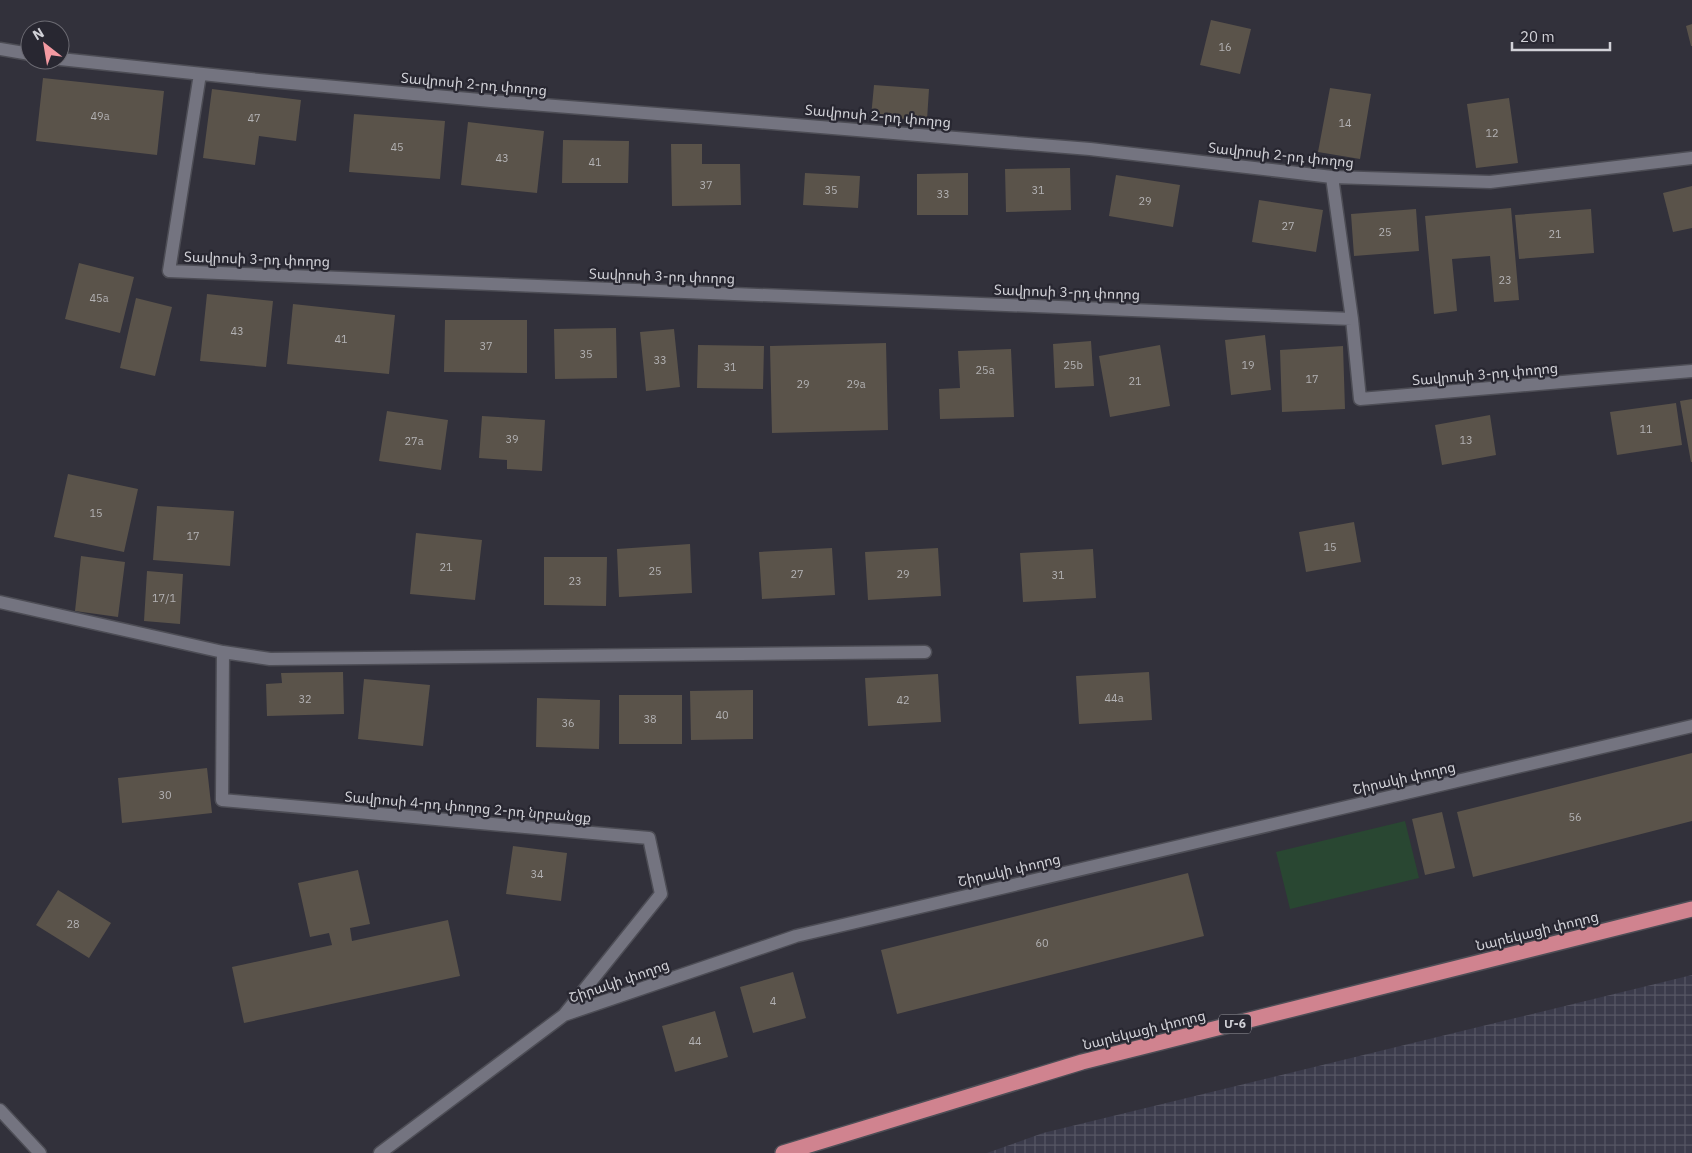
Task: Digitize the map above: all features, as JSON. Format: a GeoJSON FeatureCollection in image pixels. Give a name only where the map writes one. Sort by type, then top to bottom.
{"type":"FeatureCollection","features":[{"type":"Feature","properties":{"kind":"highway","name":"Նարեկացի փողոց"},"geometry":{"type":"LineString","coordinates":[[783,1153],[1082,1062],[1692,909]]}},
{"type":"Feature","properties":{"kind":"street"},"geometry":{"type":"LineString","coordinates":[[0,49],[20,52]]}},
{"type":"Feature","properties":{"kind":"street","name":"Տավրոսի 2-րդ փողոց"},"geometry":{"type":"LineString","coordinates":[[70,60],[491,101],[769,122],[1090,150],[1332,177],[1490,182],[1692,158]]}},
{"type":"Feature","properties":{"kind":"street","name":"Տավրոսի 3-րդ փողոց"},"geometry":{"type":"LineString","coordinates":[[200,74],[169,271],[1352,319]]}},
{"type":"Feature","properties":{"kind":"street","name":"Տավրոսի 3-րդ փողոց"},"geometry":{"type":"LineString","coordinates":[[1332,177],[1352,319],[1360,400],[1692,372]]}},
{"type":"Feature","properties":{"kind":"street"},"geometry":{"type":"LineString","coordinates":[[0,602],[223,652],[270,659],[925,652]]}},
{"type":"Feature","properties":{"kind":"street","name":"Տավրոսի 4-րդ փողոց 2-րդ նրբանցք"},"geometry":{"type":"LineString","coordinates":[[223,652],[222,800],[649,838],[660,894],[564,1015]]}},
{"type":"Feature","properties":{"kind":"street","name":"Շիրակի փողոց"},"geometry":{"type":"LineString","coordinates":[[380,1153],[564,1015],[796,936],[1692,726]]}},
{"type":"Feature","properties":{"kind":"street"},"geometry":{"type":"LineString","coordinates":[[0,1110],[40,1153]]}},
{"type":"Feature","properties":{"kind":"shaded area"},"geometry":{"type":"Polygon","coordinates":[[[1692,975],[1692,1153],[987,1153],[1043,1133],[1692,975]]]}},
{"type":"Feature","properties":{"kind":"green space"},"geometry":{"type":"Polygon","coordinates":[[[1405,821],[1419,878],[1290,909],[1276,852],[1405,821]]]}},
{"type":"Feature","properties":{"kind":"building"},"geometry":{"type":"Polygon","coordinates":[[[1211,20],[1251,29],[1240,74],[1200,65],[1211,20]]]}},
{"type":"Feature","properties":{"kind":"building"},"geometry":{"type":"Polygon","coordinates":[[[1692,24],[1692,46],[1691,46],[1686,26],[1692,24]]]}},
{"type":"Feature","properties":{"kind":"building"},"geometry":{"type":"Polygon","coordinates":[[[43,78],[164,91],[157,155],[36,141],[43,78]]]}},
{"type":"Feature","properties":{"kind":"building"},"geometry":{"type":"Polygon","coordinates":[[[874,85],[929,89],[927,120],[871,117],[874,85]]]}},
{"type":"Feature","properties":{"kind":"building"},"geometry":{"type":"Polygon","coordinates":[[[1330,88],[1371,94],[1360,159],[1318,152],[1330,88]]]}},
{"type":"Feature","properties":{"kind":"building"},"geometry":{"type":"Polygon","coordinates":[[[212,89],[301,100],[296,141],[259,136],[255,165],[203,158],[212,89]]]}},
{"type":"Feature","properties":{"kind":"building"},"geometry":{"type":"Polygon","coordinates":[[[1509,98],[1518,163],[1476,168],[1467,104],[1509,98]]]}},
{"type":"Feature","properties":{"kind":"building"},"geometry":{"type":"Polygon","coordinates":[[[354,114],[445,121],[440,179],[349,172],[354,114]]]}},
{"type":"Feature","properties":{"kind":"building"},"geometry":{"type":"Polygon","coordinates":[[[468,122],[544,131],[537,193],[461,185],[468,122]]]}},
{"type":"Feature","properties":{"kind":"building"},"geometry":{"type":"Polygon","coordinates":[[[563,140],[629,141],[628,183],[562,183],[563,140]]]}},
{"type":"Feature","properties":{"kind":"building"},"geometry":{"type":"Polygon","coordinates":[[[671,144],[702,144],[702,164],[740,164],[741,205],[672,206],[671,144]]]}},
{"type":"Feature","properties":{"kind":"building"},"geometry":{"type":"Polygon","coordinates":[[[1070,168],[1071,210],[1006,212],[1005,169],[1070,168]]]}},
{"type":"Feature","properties":{"kind":"building"},"geometry":{"type":"Polygon","coordinates":[[[805,173],[860,176],[858,208],[803,205],[805,173]]]}},
{"type":"Feature","properties":{"kind":"building"},"geometry":{"type":"Polygon","coordinates":[[[968,173],[968,215],[917,215],[917,174],[968,173]]]}},
{"type":"Feature","properties":{"kind":"building"},"geometry":{"type":"Polygon","coordinates":[[[1116,175],[1180,185],[1173,227],[1109,216],[1116,175]]]}},
{"type":"Feature","properties":{"kind":"building"},"geometry":{"type":"Polygon","coordinates":[[[1692,186],[1692,228],[1673,232],[1663,193],[1692,186]]]}},
{"type":"Feature","properties":{"kind":"building"},"geometry":{"type":"Polygon","coordinates":[[[1259,200],[1323,210],[1316,252],[1252,242],[1259,200]]]}},
{"type":"Feature","properties":{"kind":"building"},"geometry":{"type":"Polygon","coordinates":[[[1511,208],[1519,300],[1494,302],[1490,256],[1452,259],[1457,311],[1434,314],[1425,216],[1511,208]]]}},
{"type":"Feature","properties":{"kind":"building"},"geometry":{"type":"Polygon","coordinates":[[[1416,209],[1419,251],[1354,256],[1351,214],[1416,209]]]}},
{"type":"Feature","properties":{"kind":"building"},"geometry":{"type":"Polygon","coordinates":[[[1591,209],[1594,253],[1519,259],[1515,215],[1591,209]]]}},
{"type":"Feature","properties":{"kind":"building"},"geometry":{"type":"Polygon","coordinates":[[[79,263],[134,277],[120,333],[65,319],[79,263]]]}},
{"type":"Feature","properties":{"kind":"building"},"geometry":{"type":"Polygon","coordinates":[[[207,294],[273,301],[266,367],[200,361],[207,294]]]}},
{"type":"Feature","properties":{"kind":"building"},"geometry":{"type":"Polygon","coordinates":[[[136,298],[172,307],[155,376],[120,368],[136,298]]]}},
{"type":"Feature","properties":{"kind":"building"},"geometry":{"type":"Polygon","coordinates":[[[293,304],[395,315],[389,374],[287,364],[293,304]]]}},
{"type":"Feature","properties":{"kind":"building"},"geometry":{"type":"Polygon","coordinates":[[[445,320],[527,320],[527,373],[444,372],[445,320]]]}},
{"type":"Feature","properties":{"kind":"building"},"geometry":{"type":"Polygon","coordinates":[[[616,328],[617,378],[555,379],[554,329],[616,328]]]}},
{"type":"Feature","properties":{"kind":"building"},"geometry":{"type":"Polygon","coordinates":[[[674,329],[680,387],[646,391],[640,332],[674,329]]]}},
{"type":"Feature","properties":{"kind":"building"},"geometry":{"type":"Polygon","coordinates":[[[1265,335],[1271,390],[1231,395],[1225,340],[1265,335]]]}},
{"type":"Feature","properties":{"kind":"building"},"geometry":{"type":"Polygon","coordinates":[[[1091,341],[1094,386],[1055,388],[1053,344],[1091,341]]]}},
{"type":"Feature","properties":{"kind":"building"},"geometry":{"type":"Polygon","coordinates":[[[886,343],[888,430],[772,433],[770,346],[886,343]]]}},
{"type":"Feature","properties":{"kind":"building"},"geometry":{"type":"Polygon","coordinates":[[[698,345],[764,346],[763,389],[697,388],[698,345]]]}},
{"type":"Feature","properties":{"kind":"building"},"geometry":{"type":"Polygon","coordinates":[[[1160,345],[1170,406],[1110,417],[1099,356],[1160,345]]]}},
{"type":"Feature","properties":{"kind":"building"},"geometry":{"type":"Polygon","coordinates":[[[1343,346],[1345,409],[1282,412],[1280,350],[1343,346]]]}},
{"type":"Feature","properties":{"kind":"building"},"geometry":{"type":"Polygon","coordinates":[[[1011,349],[1014,417],[940,419],[939,389],[960,388],[958,351],[1011,349]]]}},
{"type":"Feature","properties":{"kind":"building"},"geometry":{"type":"Polygon","coordinates":[[[1692,399],[1692,462],[1691,462],[1680,401],[1692,399]]]}},
{"type":"Feature","properties":{"kind":"building"},"geometry":{"type":"Polygon","coordinates":[[[1676,403],[1682,445],[1617,455],[1610,412],[1676,403]]]}},
{"type":"Feature","properties":{"kind":"building"},"geometry":{"type":"Polygon","coordinates":[[[387,411],[448,420],[441,470],[379,461],[387,411]]]}},
{"type":"Feature","properties":{"kind":"building"},"geometry":{"type":"Polygon","coordinates":[[[1490,415],[1496,455],[1442,465],[1435,425],[1490,415]]]}},
{"type":"Feature","properties":{"kind":"building"},"geometry":{"type":"Polygon","coordinates":[[[482,416],[545,420],[542,471],[507,469],[507,460],[479,458],[482,416]]]}},
{"type":"Feature","properties":{"kind":"building"},"geometry":{"type":"Polygon","coordinates":[[[68,474],[138,489],[124,552],[54,537],[68,474]]]}},
{"type":"Feature","properties":{"kind":"building"},"geometry":{"type":"Polygon","coordinates":[[[157,506],[234,511],[230,566],[153,560],[157,506]]]}},
{"type":"Feature","properties":{"kind":"building"},"geometry":{"type":"Polygon","coordinates":[[[1354,522],[1361,562],[1306,572],[1299,532],[1354,522]]]}},
{"type":"Feature","properties":{"kind":"building"},"geometry":{"type":"Polygon","coordinates":[[[416,533],[482,540],[475,600],[410,594],[416,533]]]}},
{"type":"Feature","properties":{"kind":"building"},"geometry":{"type":"Polygon","coordinates":[[[690,544],[692,593],[619,597],[617,549],[690,544]]]}},
{"type":"Feature","properties":{"kind":"building"},"geometry":{"type":"Polygon","coordinates":[[[832,548],[835,595],[762,599],[759,552],[832,548]]]}},
{"type":"Feature","properties":{"kind":"building"},"geometry":{"type":"Polygon","coordinates":[[[938,548],[941,596],[868,600],[865,552],[938,548]]]}},
{"type":"Feature","properties":{"kind":"building"},"geometry":{"type":"Polygon","coordinates":[[[1093,549],[1096,598],[1023,602],[1020,553],[1093,549]]]}},
{"type":"Feature","properties":{"kind":"building"},"geometry":{"type":"Polygon","coordinates":[[[81,556],[125,562],[118,617],[75,611],[81,556]]]}},
{"type":"Feature","properties":{"kind":"building"},"geometry":{"type":"Polygon","coordinates":[[[544,557],[607,557],[606,606],[544,605],[544,557]]]}},
{"type":"Feature","properties":{"kind":"building"},"geometry":{"type":"Polygon","coordinates":[[[147,571],[183,574],[180,624],[144,621],[147,571]]]}},
{"type":"Feature","properties":{"kind":"building"},"geometry":{"type":"Polygon","coordinates":[[[343,672],[344,714],[267,716],[266,684],[282,683],[281,673],[343,672]]]}},
{"type":"Feature","properties":{"kind":"building"},"geometry":{"type":"Polygon","coordinates":[[[1149,672],[1152,720],[1079,724],[1076,676],[1149,672]]]}},
{"type":"Feature","properties":{"kind":"building"},"geometry":{"type":"Polygon","coordinates":[[[938,674],[941,722],[868,726],[865,678],[938,674]]]}},
{"type":"Feature","properties":{"kind":"building"},"geometry":{"type":"Polygon","coordinates":[[[364,679],[430,685],[423,746],[358,739],[364,679]]]}},
{"type":"Feature","properties":{"kind":"building"},"geometry":{"type":"Polygon","coordinates":[[[753,690],[753,739],[691,740],[690,691],[753,690]]]}},
{"type":"Feature","properties":{"kind":"building"},"geometry":{"type":"Polygon","coordinates":[[[619,695],[682,695],[682,744],[619,744],[619,695]]]}},
{"type":"Feature","properties":{"kind":"building"},"geometry":{"type":"Polygon","coordinates":[[[537,698],[600,700],[599,749],[536,747],[537,698]]]}},
{"type":"Feature","properties":{"kind":"building"},"geometry":{"type":"Polygon","coordinates":[[[1692,753],[1692,821],[1473,877],[1457,812],[1692,753]]]}},
{"type":"Feature","properties":{"kind":"building"},"geometry":{"type":"Polygon","coordinates":[[[207,768],[212,813],[122,823],[118,778],[207,768]]]}},
{"type":"Feature","properties":{"kind":"building"},"geometry":{"type":"Polygon","coordinates":[[[1442,812],[1455,868],[1425,875],[1412,819],[1442,812]]]}},
{"type":"Feature","properties":{"kind":"building"},"geometry":{"type":"Polygon","coordinates":[[[513,846],[567,853],[561,901],[506,894],[513,846]]]}},
{"type":"Feature","properties":{"kind":"building"},"geometry":{"type":"Polygon","coordinates":[[[358,870],[370,924],[350,928],[352,941],[448,920],[460,976],[244,1023],[232,967],[332,945],[329,933],[310,937],[298,883],[358,870]]]}},
{"type":"Feature","properties":{"kind":"building"},"geometry":{"type":"Polygon","coordinates":[[[1188,873],[1204,936],[897,1014],[881,950],[1188,873]]]}},
{"type":"Feature","properties":{"kind":"building"},"geometry":{"type":"Polygon","coordinates":[[[58,890],[111,923],[89,958],[36,925],[58,890]]]}},
{"type":"Feature","properties":{"kind":"building"},"geometry":{"type":"Polygon","coordinates":[[[793,972],[806,1018],[753,1033],[740,987],[793,972]]]}},
{"type":"Feature","properties":{"kind":"building"},"geometry":{"type":"Polygon","coordinates":[[[715,1011],[728,1057],[675,1072],[662,1026],[715,1011]]]}}]}
